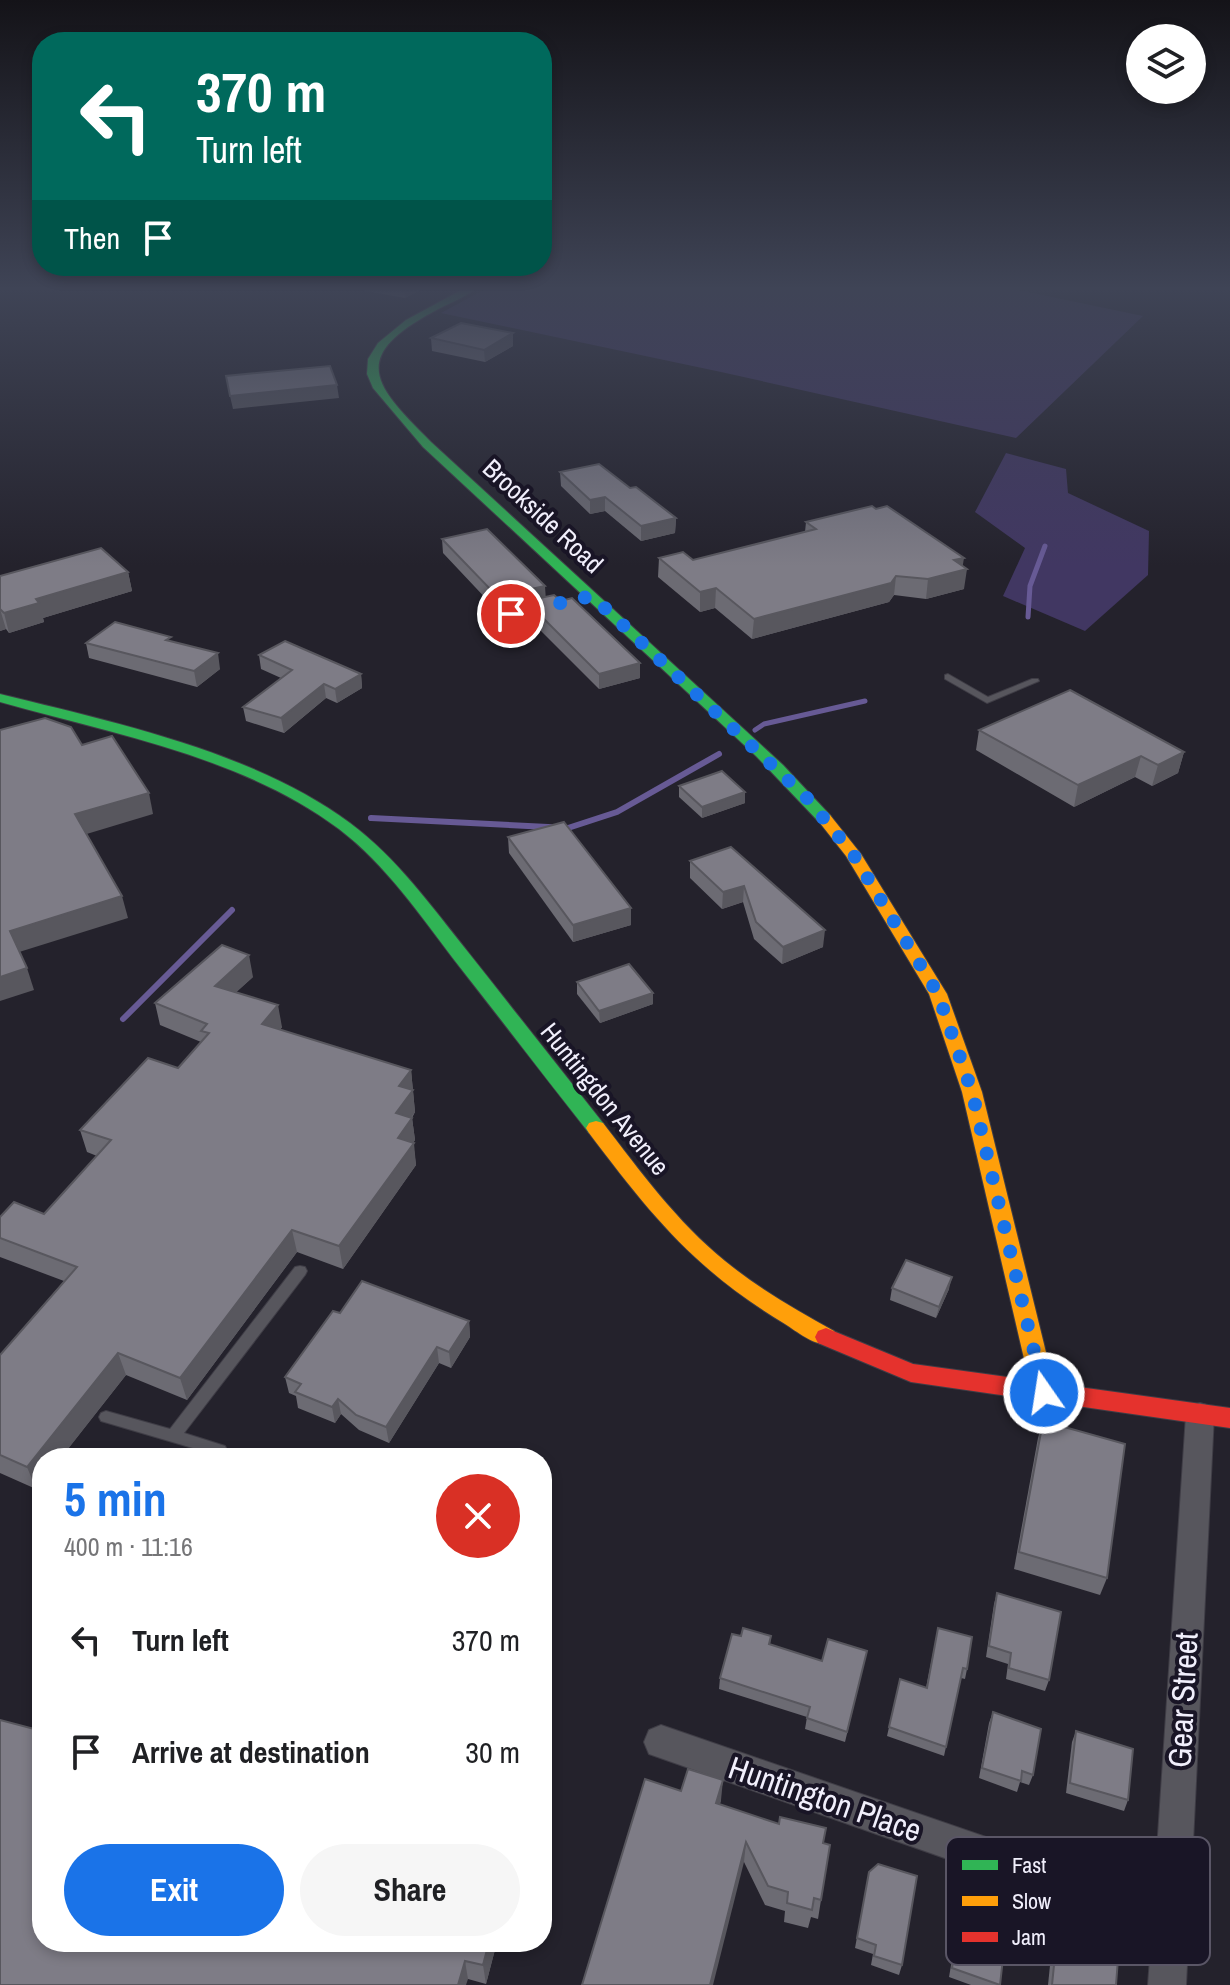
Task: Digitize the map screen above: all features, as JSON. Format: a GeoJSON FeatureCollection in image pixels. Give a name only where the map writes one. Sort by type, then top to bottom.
{"type":"FeatureCollection","features":[{"type":"Feature","properties":{"kind":"street","name":"Brookside Road"},"geometry":{"type":"LineString","coordinates":[[375,381],[379,394],[585,598],[806,797],[853,854],[938,994],[972,1092],[1044,1393]]}},
{"type":"Feature","properties":{"kind":"street","name":"Huntingdon Avenue"},"geometry":{"type":"LineString","coordinates":[[0,698],[211,760],[272,783],[326,813],[365,843],[406,886],[662,1212],[715,1265],[769,1305],[834,1342],[911,1373],[1215,1417]]}},
{"type":"Feature","properties":{"kind":"street","name":"Gear Street"},"geometry":{"type":"LineString","coordinates":[[1177,1837],[1215,1417]]}},
{"type":"Feature","properties":{"kind":"street","name":"Huntington Place"},"geometry":{"type":"LineString","coordinates":[[661,1742],[946,1841]]}},
{"type":"Feature","properties":{"kind":"street","name":"Gear Street"},"geometry":{"type":"LineString","coordinates":[[1167,1985],[1168,1965]]}},
{"type":"Feature","properties":{"kind":"lane"},"geometry":{"type":"LineString","coordinates":[[484,620],[546,606]]}},
{"type":"Feature","properties":{"kind":"lane"},"geometry":{"type":"LineString","coordinates":[[948,677],[987,700],[1035,681]]}},
{"type":"Feature","properties":{"kind":"lane"},"geometry":{"type":"LineString","coordinates":[[173,1436],[300,1271]]}},
{"type":"Feature","properties":{"kind":"lane"},"geometry":{"type":"LineString","coordinates":[[106,1417],[213,1448]]}},
{"type":"Feature","properties":{"kind":"shaded area"},"geometry":{"type":"Polygon","coordinates":[[[760,381],[1076,381],[1016,438],[760,381]]]}},
{"type":"Feature","properties":{"kind":"shaded area"},"geometry":{"type":"Polygon","coordinates":[[[1006,453],[1066,469],[1068,493],[1149,531],[1148,575],[1085,631],[1003,596],[1025,548],[975,512],[1006,453]]]}},
{"type":"Feature","properties":{"kind":"building"},"geometry":{"type":"Polygon","coordinates":[[[227,381],[335,381],[337,385],[230,396],[227,381]]]}},
{"type":"Feature","properties":{"kind":"building"},"geometry":{"type":"Polygon","coordinates":[[[599,464],[630,488],[636,487],[676,518],[641,526],[605,497],[590,500],[560,472],[599,464]]]}},
{"type":"Feature","properties":{"kind":"building"},"geometry":{"type":"Polygon","coordinates":[[[872,506],[876,509],[887,506],[964,558],[954,560],[967,569],[928,579],[896,576],[891,583],[754,619],[716,588],[700,592],[659,558],[683,552],[693,560],[816,529],[806,522],[872,506]]]}},
{"type":"Feature","properties":{"kind":"building"},"geometry":{"type":"Polygon","coordinates":[[[487,529],[545,586],[517,592],[509,584],[490,589],[442,539],[487,529]]]}},
{"type":"Feature","properties":{"kind":"building"},"geometry":{"type":"Polygon","coordinates":[[[101,548],[128,572],[36,599],[39,603],[4,613],[0,609],[0,576],[101,548]]]}},
{"type":"Feature","properties":{"kind":"building"},"geometry":{"type":"Polygon","coordinates":[[[554,595],[561,601],[572,598],[640,663],[599,674],[526,601],[554,595]]]}},
{"type":"Feature","properties":{"kind":"building"},"geometry":{"type":"Polygon","coordinates":[[[115,622],[171,637],[166,640],[218,653],[194,671],[86,643],[115,622]]]}},
{"type":"Feature","properties":{"kind":"building"},"geometry":{"type":"Polygon","coordinates":[[[285,641],[361,674],[335,689],[324,684],[281,718],[243,707],[292,670],[259,655],[285,641]]]}},
{"type":"Feature","properties":{"kind":"building"},"geometry":{"type":"Polygon","coordinates":[[[1070,690],[1184,752],[1158,765],[1141,756],[1078,785],[979,730],[1070,690]]]}},
{"type":"Feature","properties":{"kind":"building"},"geometry":{"type":"Polygon","coordinates":[[[45,718],[71,727],[82,745],[112,736],[149,793],[75,814],[122,896],[10,931],[27,968],[0,977],[0,730],[45,718]]]}},
{"type":"Feature","properties":{"kind":"building"},"geometry":{"type":"Polygon","coordinates":[[[722,771],[745,792],[702,807],[679,786],[722,771]]]}},
{"type":"Feature","properties":{"kind":"building"},"geometry":{"type":"Polygon","coordinates":[[[564,822],[631,908],[573,925],[508,837],[564,822]]]}},
{"type":"Feature","properties":{"kind":"building"},"geometry":{"type":"Polygon","coordinates":[[[731,847],[825,930],[783,947],[756,922],[744,886],[723,892],[690,861],[731,847]]]}},
{"type":"Feature","properties":{"kind":"building"},"geometry":{"type":"Polygon","coordinates":[[[222,945],[249,955],[215,986],[278,1005],[262,1024],[411,1070],[399,1086],[413,1090],[396,1113],[412,1118],[398,1138],[414,1143],[339,1246],[292,1230],[180,1378],[118,1353],[42,1448],[32,1448],[32,1461],[27,1467],[0,1455],[0,1355],[77,1267],[0,1238],[0,1217],[14,1202],[44,1214],[111,1140],[80,1130],[148,1058],[178,1068],[209,1033],[201,1031],[207,1024],[155,1003],[222,945]]]}},
{"type":"Feature","properties":{"kind":"building"},"geometry":{"type":"Polygon","coordinates":[[[629,964],[653,993],[599,1011],[577,982],[629,964]]]}},
{"type":"Feature","properties":{"kind":"building"},"geometry":{"type":"Polygon","coordinates":[[[906,1260],[952,1277],[939,1307],[892,1288],[906,1260]]]}},
{"type":"Feature","properties":{"kind":"building"},"geometry":{"type":"Polygon","coordinates":[[[362,1281],[469,1321],[449,1352],[437,1347],[386,1427],[356,1415],[338,1399],[332,1407],[295,1392],[301,1384],[285,1377],[333,1311],[340,1313],[362,1281]]]}},
{"type":"Feature","properties":{"kind":"building"},"geometry":{"type":"Polygon","coordinates":[[[1043,1421],[1125,1444],[1107,1578],[1019,1552],[1043,1421]]]}},
{"type":"Feature","properties":{"kind":"building"},"geometry":{"type":"Polygon","coordinates":[[[997,1593],[1061,1612],[1049,1680],[1009,1668],[1011,1653],[989,1646],[997,1593]]]}},
{"type":"Feature","properties":{"kind":"building"},"geometry":{"type":"Polygon","coordinates":[[[743,1628],[771,1636],[769,1644],[822,1661],[828,1639],[867,1651],[847,1732],[807,1718],[810,1707],[720,1678],[732,1634],[741,1636],[743,1628]]]}},
{"type":"Feature","properties":{"kind":"building"},"geometry":{"type":"Polygon","coordinates":[[[938,1628],[972,1637],[967,1669],[963,1668],[946,1747],[889,1727],[900,1679],[927,1688],[938,1628]]]}},
{"type":"Feature","properties":{"kind":"building"},"geometry":{"type":"Polygon","coordinates":[[[993,1712],[1041,1729],[1033,1775],[1022,1771],[1021,1781],[982,1768],[993,1712]]]}},
{"type":"Feature","properties":{"kind":"building"},"geometry":{"type":"Polygon","coordinates":[[[0,1720],[32,1728],[32,1952],[486,1952],[483,1965],[465,1961],[458,1985],[0,1985],[0,1720]]]}},
{"type":"Feature","properties":{"kind":"building"},"geometry":{"type":"Polygon","coordinates":[[[1076,1731],[1133,1749],[1128,1800],[1070,1783],[1076,1731]]]}},
{"type":"Feature","properties":{"kind":"building"},"geometry":{"type":"Polygon","coordinates":[[[688,1769],[723,1780],[716,1803],[779,1824],[780,1817],[826,1828],[823,1843],[830,1845],[821,1900],[814,1898],[812,1910],[787,1903],[788,1892],[768,1886],[746,1842],[710,1985],[582,1985],[645,1779],[681,1791],[688,1769]]]}},
{"type":"Feature","properties":{"kind":"building"},"geometry":{"type":"Polygon","coordinates":[[[878,1864],[917,1876],[902,1965],[874,1956],[876,1945],[857,1938],[869,1872],[878,1864]]]}},
{"type":"Feature","properties":{"kind":"building"},"geometry":{"type":"Polygon","coordinates":[[[953,1965],[1002,1965],[1000,1985],[952,1968],[953,1965]]]}},
{"type":"Feature","properties":{"kind":"building"},"geometry":{"type":"Polygon","coordinates":[[[1054,1965],[1118,1965],[1116,1985],[1052,1985],[1054,1965]]]}},
{"type":"Feature","properties":{"kind":"waterway"},"geometry":{"type":"LineString","coordinates":[[1028,617],[1030,586],[1045,546]]}},
{"type":"Feature","properties":{"kind":"waterway"},"geometry":{"type":"LineString","coordinates":[[755,730],[764,724],[865,701]]}},
{"type":"Feature","properties":{"kind":"waterway"},"geometry":{"type":"LineString","coordinates":[[371,818],[568,828],[617,812],[719,754]]}},
{"type":"Feature","properties":{"kind":"waterway"},"geometry":{"type":"LineString","coordinates":[[123,1019],[232,910]]}},
{"type":"Feature","properties":{"kind":"traffic: fast"},"geometry":{"type":"LineString","coordinates":[[375,381],[390,405],[427,445],[761,753],[824,818]]}},
{"type":"Feature","properties":{"kind":"traffic: fast"},"geometry":{"type":"LineString","coordinates":[[0,698],[207,758],[286,791],[345,826],[382,859],[415,897],[596,1128]]}},
{"type":"Feature","properties":{"kind":"traffic: slow"},"geometry":{"type":"LineString","coordinates":[[824,818],[853,854],[938,994],[972,1092],[1044,1393]]}},
{"type":"Feature","properties":{"kind":"traffic: slow"},"geometry":{"type":"LineString","coordinates":[[596,1128],[653,1201],[700,1252],[756,1295],[826,1337]]}},
{"type":"Feature","properties":{"kind":"traffic: jam"},"geometry":{"type":"LineString","coordinates":[[826,1337],[911,1373],[1230,1418]]}},
{"type":"Feature","properties":{"kind":"route"},"geometry":{"type":"LineString","coordinates":[[511,614],[592,596],[806,797],[853,854],[938,994],[972,1092],[1044,1393]]}}]}
